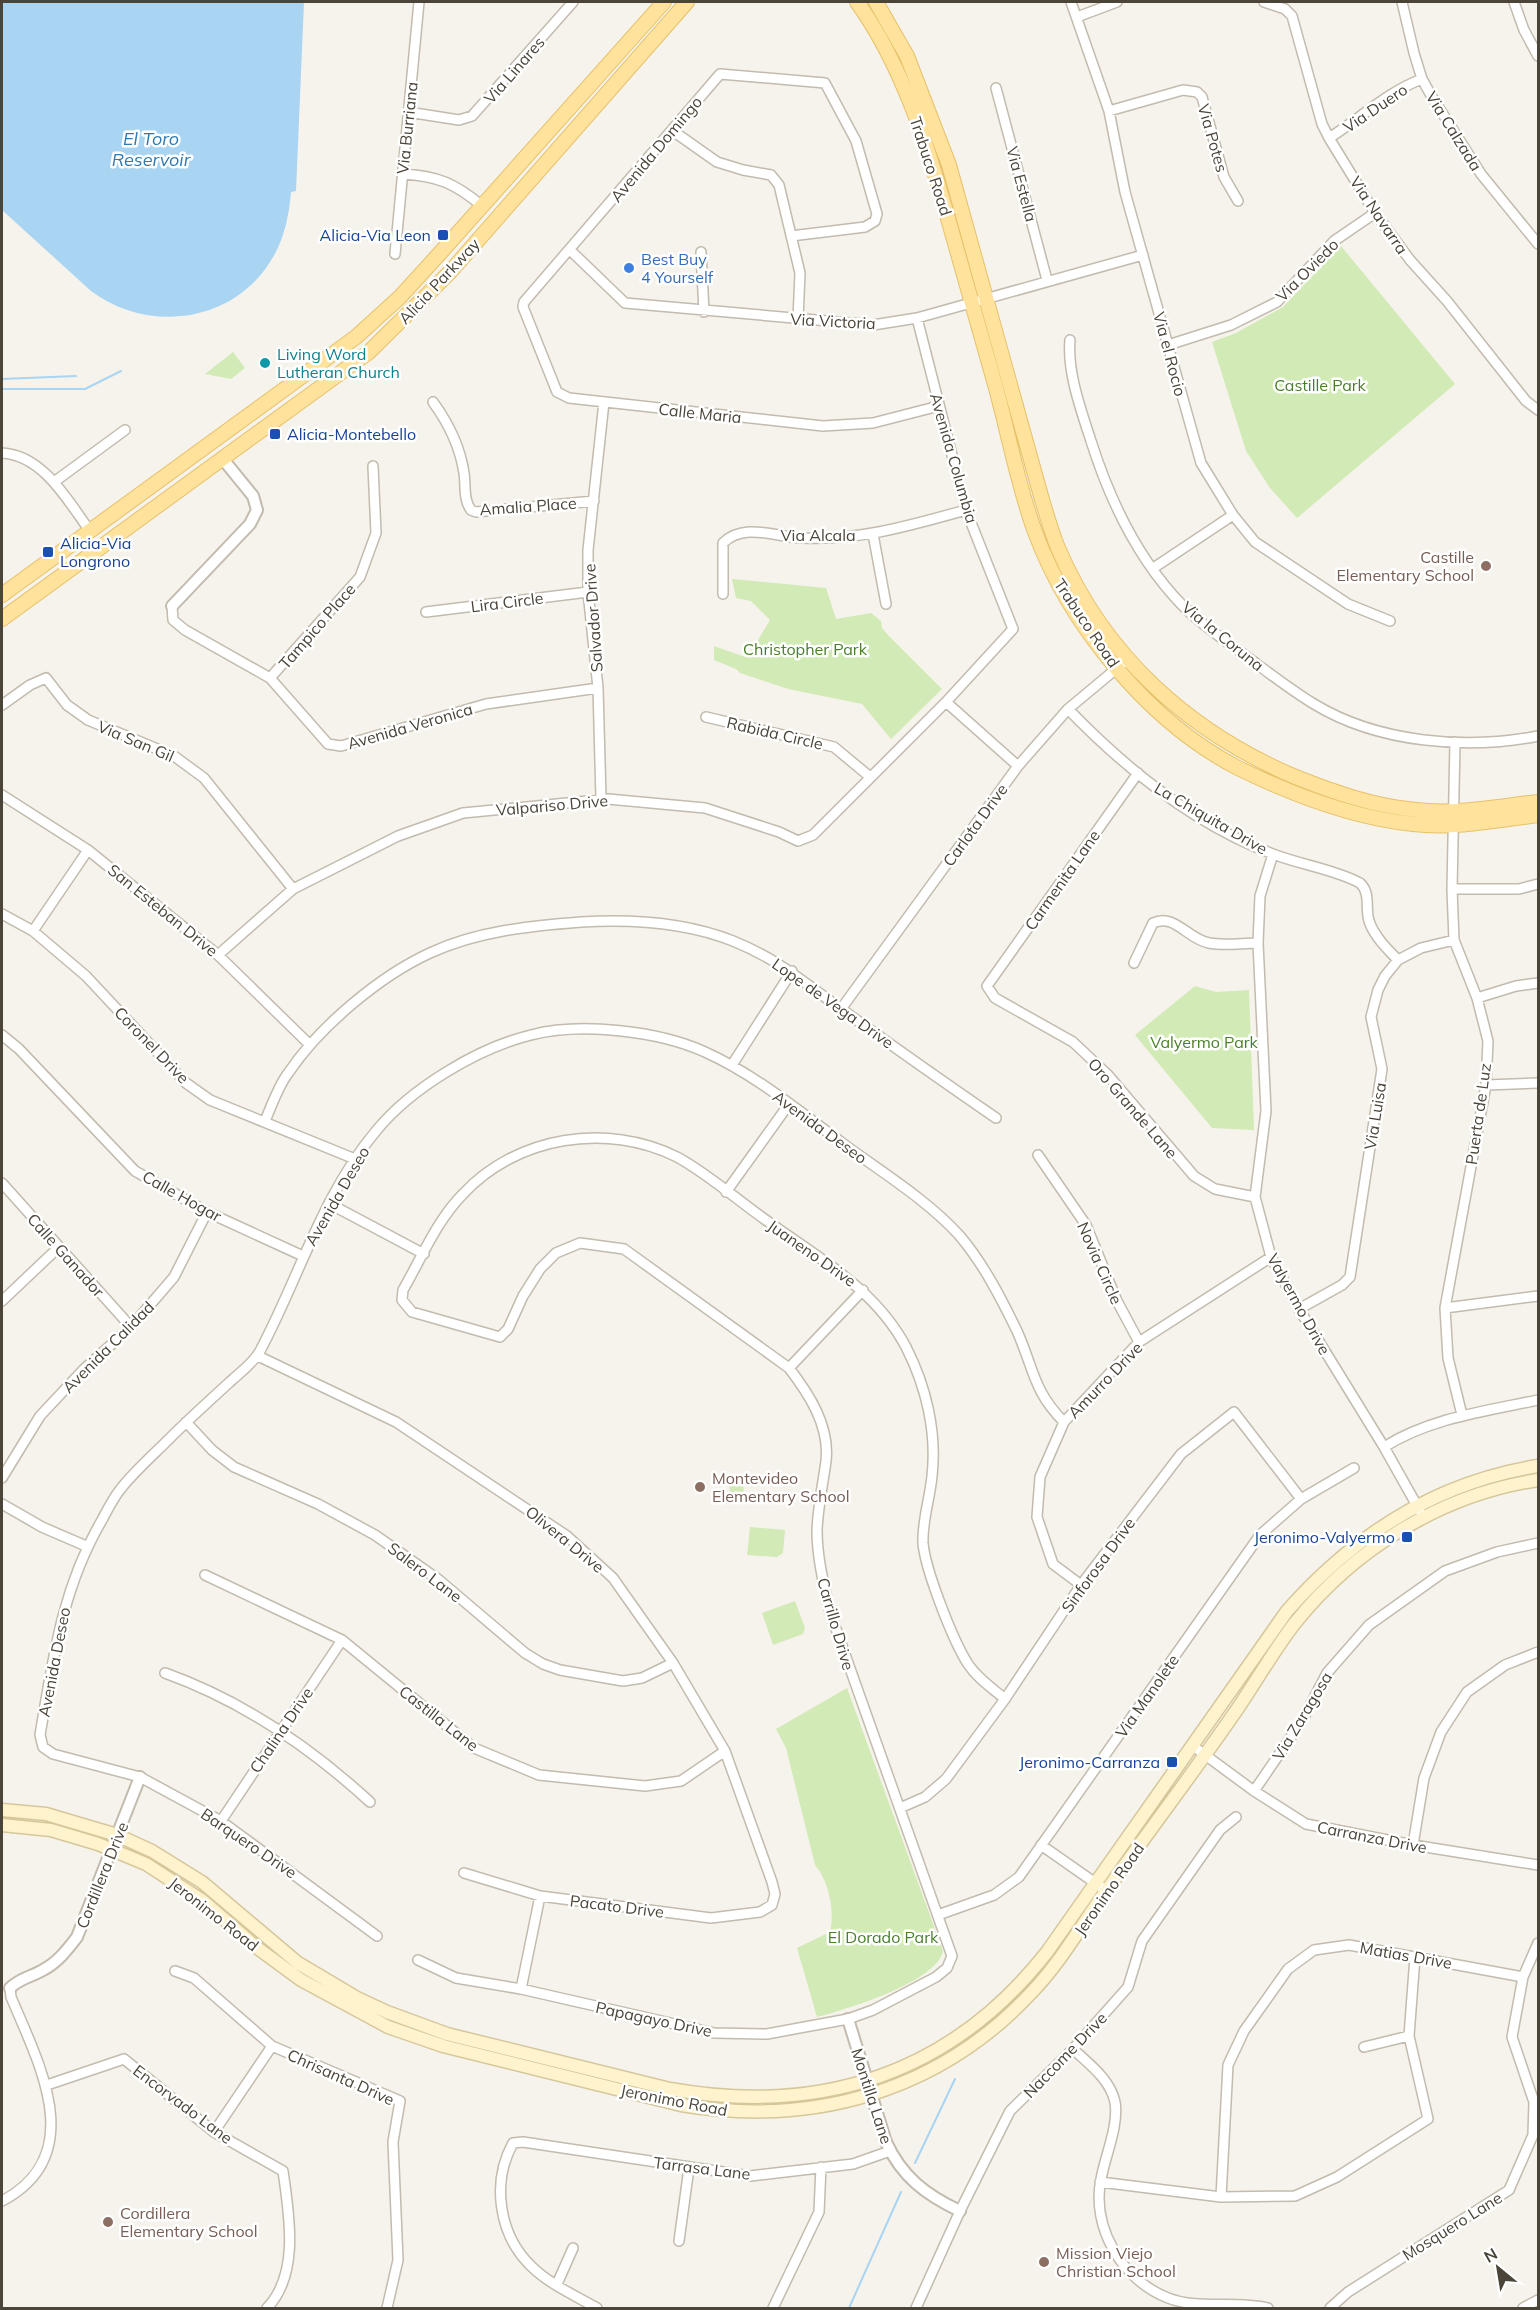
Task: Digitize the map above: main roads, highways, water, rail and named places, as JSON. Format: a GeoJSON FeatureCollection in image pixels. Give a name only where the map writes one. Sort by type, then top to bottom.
{"type":"FeatureCollection","features":[{"type":"Feature","properties":{"kind":"main road","name":"Alicia Parkway"},"geometry":{"type":"LineString","coordinates":[[2,595],[356,337],[400,297],[664,2]]}},
{"type":"Feature","properties":{"kind":"main road","name":"Alicia Parkway"},"geometry":{"type":"LineString","coordinates":[[2,619],[369,352],[450,272],[687,2]]}},
{"type":"Feature","properties":{"kind":"main road","name":"Trabuco Road"},"geometry":{"type":"LineString","coordinates":[[857,2],[892,62],[919,124],[972,302],[1035,532],[1065,597],[1117,668],[1157,710],[1217,757],[1278,788],[1314,802],[1413,824],[1539,802]]}},
{"type":"Feature","properties":{"kind":"main road","name":"Trabuco Road"},"geometry":{"type":"LineString","coordinates":[[876,2],[907,57],[949,165],[1041,496],[1058,547],[1083,597],[1128,658],[1163,695],[1236,750],[1335,793],[1368,802],[1454,818],[1539,815]]}},
{"type":"Feature","properties":{"kind":"main road"},"geometry":{"type":"LineString","coordinates":[[481,205],[497,218]]}},
{"type":"Feature","properties":{"kind":"main road"},"geometry":{"type":"LineString","coordinates":[[163,478],[192,468],[207,458],[222,458],[229,442],[272,409],[285,390]]}},
{"type":"Feature","properties":{"kind":"main road","name":"Jeronimo Road"},"geometry":{"type":"LineString","coordinates":[[2,1810],[46,1814],[117,1835],[168,1860],[202,1882],[270,1942],[325,1980],[357,1998],[419,2025],[707,2096],[773,2098],[813,2094],[867,2081],[938,2049],[997,2006],[1034,1968],[1287,1611],[1312,1583],[1361,1540],[1416,1506],[1487,1477],[1539,1466]]}},
{"type":"Feature","properties":{"kind":"main road","name":"Jeronimo Road"},"geometry":{"type":"LineString","coordinates":[[2,1825],[51,1830],[111,1849],[146,1864],[180,1885],[280,1965],[328,1997],[388,2027],[443,2046],[681,2105],[714,2110],[784,2112],[872,2095],[937,2067],[972,2045],[998,2025],[1046,1977],[1205,1754],[1284,1638],[1310,1605],[1376,1546],[1423,1517],[1478,1494],[1539,1480]]}},
{"type":"Feature","properties":{"kind":"water","name":"El Toro Reservoir"},"geometry":{"type":"Polygon","coordinates":[[[2,2],[304,2],[296,191],[291,192],[287,219],[279,246],[270,262],[253,283],[233,299],[187,316],[162,317],[137,313],[113,304],[91,291],[2,210],[2,2]]]}},
{"type":"Feature","properties":{"kind":"waterway"},"geometry":{"type":"LineString","coordinates":[[2,389],[85,389],[121,371]]}},
{"type":"Feature","properties":{"kind":"waterway"},"geometry":{"type":"LineString","coordinates":[[2,379],[76,376]]}},
{"type":"Feature","properties":{"kind":"waterway"},"geometry":{"type":"LineString","coordinates":[[915,2163],[955,2079]]}},
{"type":"Feature","properties":{"kind":"waterway"},"geometry":{"type":"LineString","coordinates":[[849,2308],[901,2192]]}},
{"type":"Feature","properties":{"kind":"place","name":"Alicia-Via Leon"},"geometry":{"type":"Point","coordinates":[443,235]}},
{"type":"Feature","properties":{"kind":"place","name":"Best Buy 4 Yourself"},"geometry":{"type":"Point","coordinates":[629,268]}},
{"type":"Feature","properties":{"kind":"place","name":"Living Word Lutheran Church"},"geometry":{"type":"Point","coordinates":[265,363]}},
{"type":"Feature","properties":{"kind":"place","name":"Alicia-Montebello"},"geometry":{"type":"Point","coordinates":[275,434]}},
{"type":"Feature","properties":{"kind":"place","name":"Alicia-Via Longrono"},"geometry":{"type":"Point","coordinates":[48,552]}},
{"type":"Feature","properties":{"kind":"place","name":"Castille Elementary School"},"geometry":{"type":"Point","coordinates":[1486,566]}},
{"type":"Feature","properties":{"kind":"place","name":"Montevideo Elementary School"},"geometry":{"type":"Point","coordinates":[700,1487]}},
{"type":"Feature","properties":{"kind":"place","name":"Jeronimo-Valyermo"},"geometry":{"type":"Point","coordinates":[1407,1537]}},
{"type":"Feature","properties":{"kind":"place","name":"Jeronimo-Carranza"},"geometry":{"type":"Point","coordinates":[1172,1762]}},
{"type":"Feature","properties":{"kind":"place","name":"Cordillera Elementary School"},"geometry":{"type":"Point","coordinates":[108,2222]}},
{"type":"Feature","properties":{"kind":"place","name":"Mission Viejo Christian School"},"geometry":{"type":"Point","coordinates":[1044,2262]}},
{"type":"Feature","properties":{"kind":"park label","name":"Castille Park"},"geometry":{"type":"Point","coordinates":[1320,385]}},
{"type":"Feature","properties":{"kind":"park label","name":"Christopher Park"},"geometry":{"type":"Point","coordinates":[805,649]}},
{"type":"Feature","properties":{"kind":"park label","name":"Valyermo Park"},"geometry":{"type":"Point","coordinates":[1204,1042]}},
{"type":"Feature","properties":{"kind":"park label","name":"El Dorado Park"},"geometry":{"type":"Point","coordinates":[883,1937]}}]}
